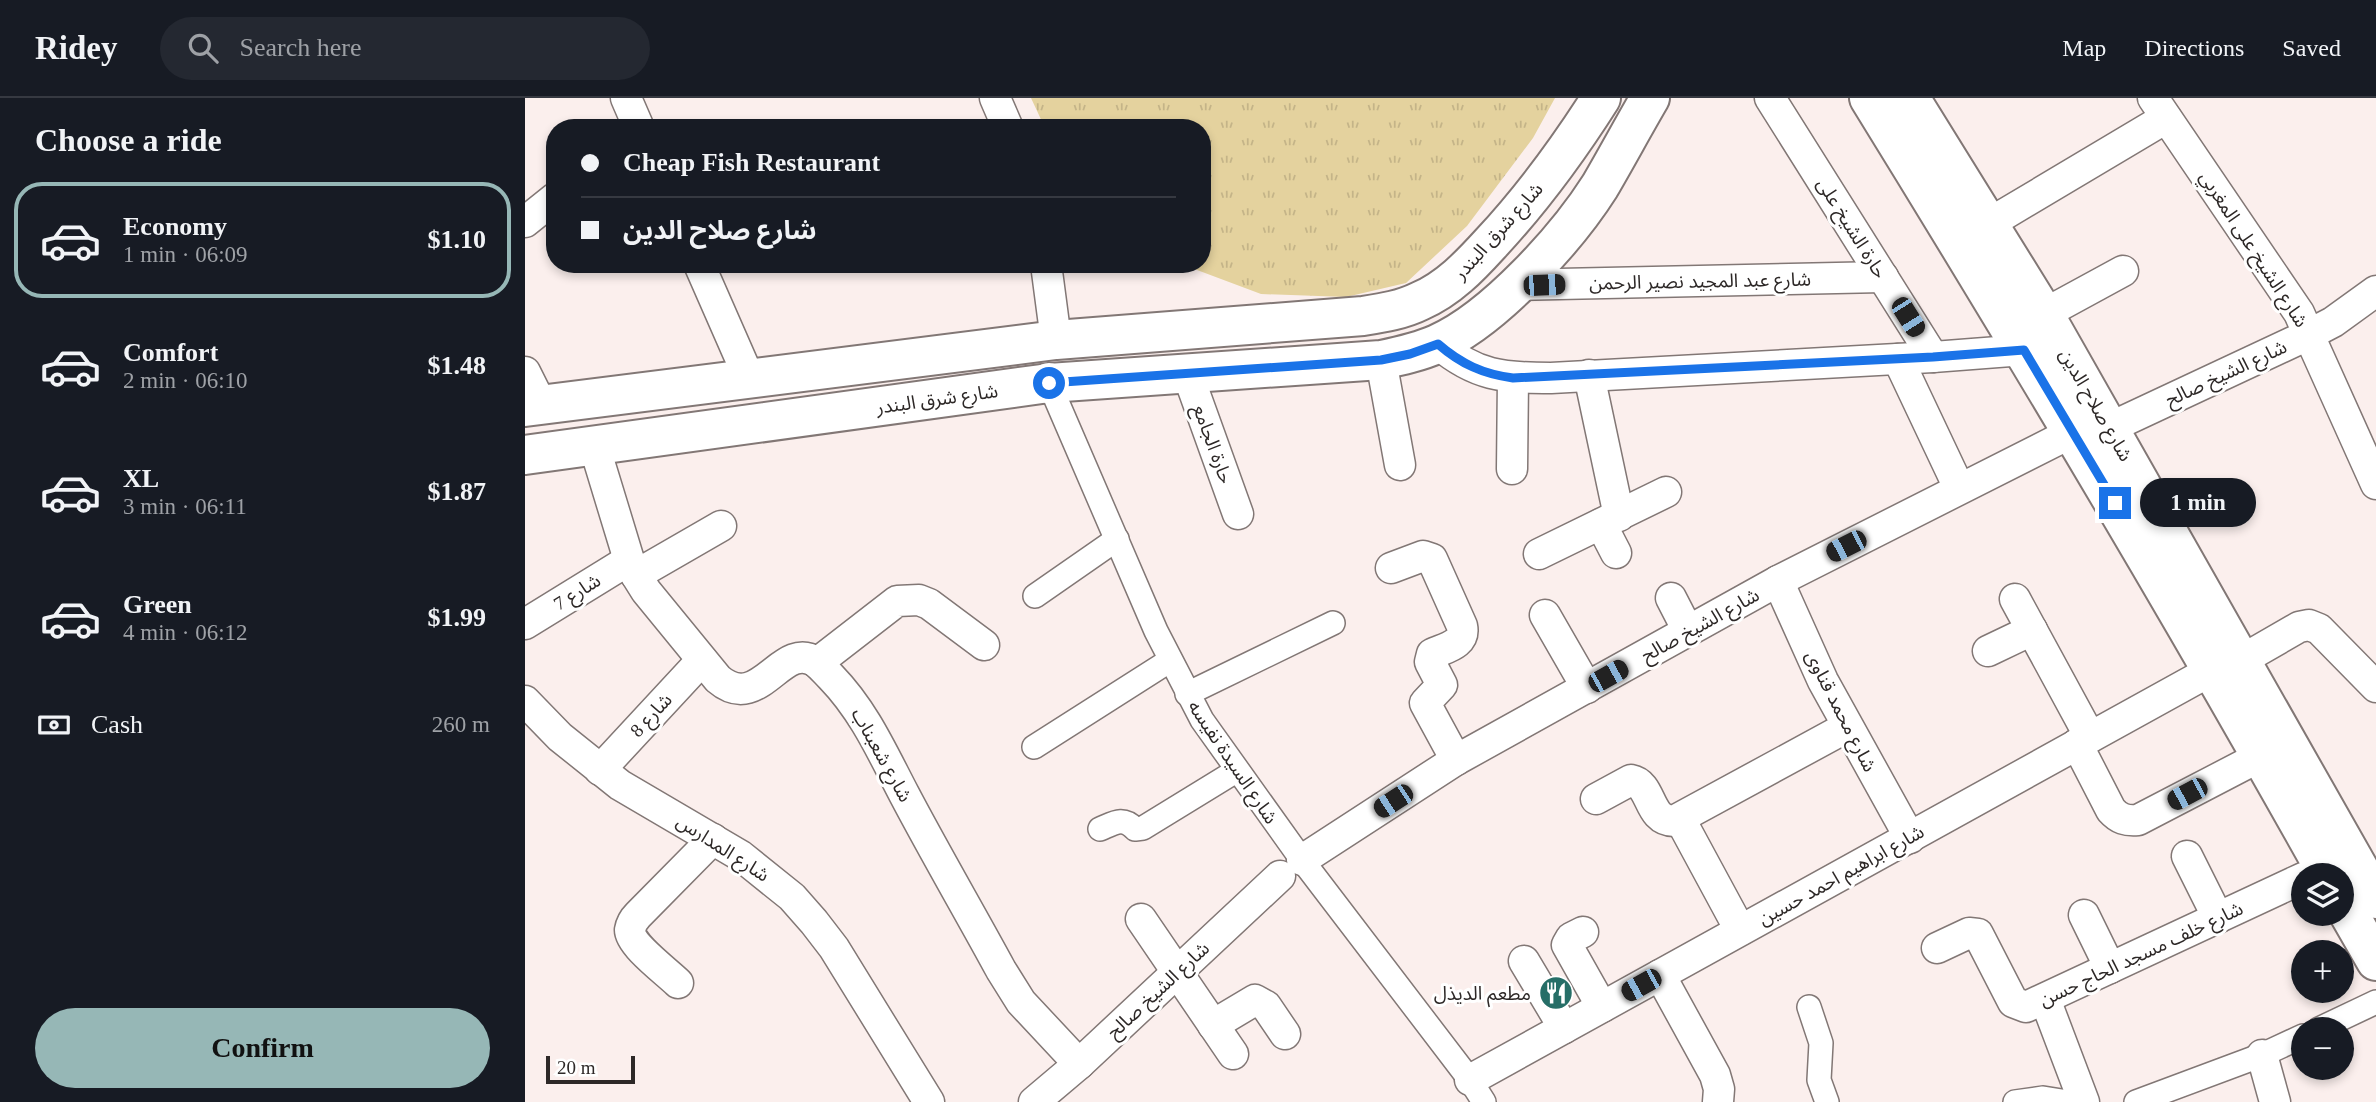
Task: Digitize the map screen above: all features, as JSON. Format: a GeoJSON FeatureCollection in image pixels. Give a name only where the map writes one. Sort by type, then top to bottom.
{"type":"FeatureCollection","features":[{"type":"Feature","properties":{"kind":"main road","name":"شارع شرق البندر"},"geometry":{"type":"LineString","coordinates":[[530,394],[749,378],[1056,340],[1363,316],[1393,311],[1421,301],[1447,285],[1470,265],[1518,214],[1561,159],[1601,98]]}},
{"type":"Feature","properties":{"kind":"main road","name":"شارع شرق البندر"},"geometry":{"type":"LineString","coordinates":[[525,455],[1049,383],[1381,360],[1410,354],[1438,344],[1464,330],[1518,285],[1560,238],[1598,188],[1650,98]]}},
{"type":"Feature","properties":{"kind":"main road","name":"شارع صلاح الدين"},"geometry":{"type":"LineString","coordinates":[[1869,98],[2024,350],[2091,430]]}},
{"type":"Feature","properties":{"kind":"main road","name":"شارع صلاح الدين"},"geometry":{"type":"LineString","coordinates":[[1910,98],[2044,314],[2091,430],[2226,665],[2376,899]]}},
{"type":"Feature","properties":{"kind":"main road","name":"شارع صلاح الدين"},"geometry":{"type":"LineString","coordinates":[[2226,665],[2261,756],[2313,863]]}},
{"type":"Feature","properties":{"kind":"main road","name":"شارع صلاح الدين"},"geometry":{"type":"LineString","coordinates":[[2353,926],[2376,961]]}},
{"type":"Feature","properties":{"kind":"street"},"geometry":{"type":"LineString","coordinates":[[626,98],[635,119]]}},
{"type":"Feature","properties":{"kind":"street"},"geometry":{"type":"LineString","coordinates":[[995,98],[1004,119]]}},
{"type":"Feature","properties":{"kind":"street","name":"حارة الشيخ على"},"geometry":{"type":"LineString","coordinates":[[1770,98],[1933,357]]}},
{"type":"Feature","properties":{"kind":"street"},"geometry":{"type":"LineString","coordinates":[[1988,224],[2160,108]]}},
{"type":"Feature","properties":{"kind":"street","name":"شارع الشيخ على المغربي"},"geometry":{"type":"LineString","coordinates":[[2160,108],[2283,288],[2310,334],[2376,484]]}},
{"type":"Feature","properties":{"kind":"street"},"geometry":{"type":"LineString","coordinates":[[525,222],[546,205]]}},
{"type":"Feature","properties":{"kind":"street"},"geometry":{"type":"LineString","coordinates":[[2044,314],[2123,271]]}},
{"type":"Feature","properties":{"kind":"street"},"geometry":{"type":"LineString","coordinates":[[703,273],[749,378]]}},
{"type":"Feature","properties":{"kind":"street"},"geometry":{"type":"LineString","coordinates":[[1047,273],[1056,340]]}},
{"type":"Feature","properties":{"kind":"street","name":"شارع عبد المجيد نصير الرحمن"},"geometry":{"type":"LineString","coordinates":[[1518,285],[1883,277]]}},
{"type":"Feature","properties":{"kind":"street","name":"شارع الشيخ صالح"},"geometry":{"type":"LineString","coordinates":[[1047,1098],[1079,1064],[1291,868],[1456,760],[1778,581],[1959,488],[2310,334],[2333,322],[2375,293]]}},
{"type":"Feature","properties":{"kind":"street"},"geometry":{"type":"LineString","coordinates":[[1438,344],[1473,368],[1492,375],[1513,378],[2024,350]]}},
{"type":"Feature","properties":{"kind":"street"},"geometry":{"type":"LineString","coordinates":[[1898,359],[1959,488]]}},
{"type":"Feature","properties":{"kind":"street"},"geometry":{"type":"LineString","coordinates":[[1381,360],[1400,465]]}},
{"type":"Feature","properties":{"kind":"street","name":"حارة الجامع"},"geometry":{"type":"LineString","coordinates":[[1188,375],[1238,514]]}},
{"type":"Feature","properties":{"kind":"street"},"geometry":{"type":"LineString","coordinates":[[1589,375],[1616,554]]}},
{"type":"Feature","properties":{"kind":"street"},"geometry":{"type":"LineString","coordinates":[[1512,469],[1513,378]]}},
{"type":"Feature","properties":{"kind":"street","name":"شارع السيدة نفيسه"},"geometry":{"type":"LineString","coordinates":[[1049,383],[1170,661],[1291,868],[1477,1091]]}},
{"type":"Feature","properties":{"kind":"street"},"geometry":{"type":"LineString","coordinates":[[594,445],[633,568],[646,591],[702,660],[732,689],[750,689],[791,660],[809,659],[817,663],[897,601],[908,599],[929,604],[984,645]]}},
{"type":"Feature","properties":{"kind":"street"},"geometry":{"type":"LineString","coordinates":[[1539,554],[1666,492]]}},
{"type":"Feature","properties":{"kind":"street","name":"شارع 7"},"geometry":{"type":"LineString","coordinates":[[525,624],[721,526]]}},
{"type":"Feature","properties":{"kind":"street"},"geometry":{"type":"LineString","coordinates":[[1035,596],[1117,539]]}},
{"type":"Feature","properties":{"kind":"street"},"geometry":{"type":"LineString","coordinates":[[1391,568],[1423,556],[1432,559],[1462,626],[1464,633],[1461,639],[1431,654],[1430,662],[1442,685],[1425,703],[1456,760]]}},
{"type":"Feature","properties":{"kind":"street","name":"شارع محمد قناوى"},"geometry":{"type":"LineString","coordinates":[[1778,581],[1847,727],[1910,838]]}},
{"type":"Feature","properties":{"kind":"street"},"geometry":{"type":"LineString","coordinates":[[1671,598],[1688,631]]}},
{"type":"Feature","properties":{"kind":"street"},"geometry":{"type":"LineString","coordinates":[[2015,599],[2084,741],[2111,810],[2118,817],[2128,821],[2138,820],[2261,756]]}},
{"type":"Feature","properties":{"kind":"street"},"geometry":{"type":"LineString","coordinates":[[1545,615],[1587,688]]}},
{"type":"Feature","properties":{"kind":"street"},"geometry":{"type":"LineString","coordinates":[[1187,694],[1333,623]]}},
{"type":"Feature","properties":{"kind":"street","name":"شارع ابراهيم احمد حسين"},"geometry":{"type":"LineString","coordinates":[[1477,1091],[1564,1028],[2084,741],[2299,627],[2309,625],[2319,629],[2371,675]]}},
{"type":"Feature","properties":{"kind":"street"},"geometry":{"type":"LineString","coordinates":[[1988,650],[2032,630]]}},
{"type":"Feature","properties":{"kind":"street","name":"شارع 8"},"geometry":{"type":"LineString","coordinates":[[600,770],[702,660]]}},
{"type":"Feature","properties":{"kind":"street"},"geometry":{"type":"LineString","coordinates":[[1034,747],[1170,661]]}},
{"type":"Feature","properties":{"kind":"street","name":"شارع شعبناب"},"geometry":{"type":"LineString","coordinates":[[817,663],[855,705],[870,727],[1001,970],[1021,1002],[1079,1064]]}},
{"type":"Feature","properties":{"kind":"street","name":"شارع المدارس"},"geometry":{"type":"LineString","coordinates":[[525,701],[560,737],[620,785],[713,839],[768,875],[814,922],[834,948],[929,1102]]}},
{"type":"Feature","properties":{"kind":"street"},"geometry":{"type":"LineString","coordinates":[[1596,799],[1635,780],[1641,785],[1661,818],[1667,821],[1680,819],[1847,727]]}},
{"type":"Feature","properties":{"kind":"street"},"geometry":{"type":"LineString","coordinates":[[1100,829],[1120,820],[1129,822],[1135,829],[1143,828],[1236,771]]}},
{"type":"Feature","properties":{"kind":"street"},"geometry":{"type":"LineString","coordinates":[[1680,819],[1740,930]]}},
{"type":"Feature","properties":{"kind":"street"},"geometry":{"type":"LineString","coordinates":[[678,983],[637,945],[630,929],[638,915],[713,839]]}},
{"type":"Feature","properties":{"kind":"street"},"geometry":{"type":"LineString","coordinates":[[2187,856],[2218,918]]}},
{"type":"Feature","properties":{"kind":"street","name":"شارع خلف مسجد الحاج حسن"},"geometry":{"type":"LineString","coordinates":[[1937,948],[1974,932],[1981,937],[2013,1002],[2026,1007],[2218,918],[2291,890]]}},
{"type":"Feature","properties":{"kind":"street"},"geometry":{"type":"LineString","coordinates":[[2084,915],[2109,968]]}},
{"type":"Feature","properties":{"kind":"street"},"geometry":{"type":"LineString","coordinates":[[1141,919],[1233,1054]]}},
{"type":"Feature","properties":{"kind":"street"},"geometry":{"type":"LineString","coordinates":[[1583,932],[1571,937],[1567,945],[1602,1007]]}},
{"type":"Feature","properties":{"kind":"street"},"geometry":{"type":"LineString","coordinates":[[1524,961],[1564,1028]]}},
{"type":"Feature","properties":{"kind":"street"},"geometry":{"type":"LineString","coordinates":[[1660,975],[1715,1075],[1719,1089],[1718,1102]]}},
{"type":"Feature","properties":{"kind":"street"},"geometry":{"type":"LineString","coordinates":[[2045,999],[2084,1102]]}},
{"type":"Feature","properties":{"kind":"street"},"geometry":{"type":"LineString","coordinates":[[1213,1025],[1255,1000],[1266,1006],[1285,1034]]}},
{"type":"Feature","properties":{"kind":"street"},"geometry":{"type":"LineString","coordinates":[[2344,1017],[2376,1002]]}},
{"type":"Feature","properties":{"kind":"street"},"geometry":{"type":"LineString","coordinates":[[1809,1007],[1821,1043],[1819,1080],[1828,1102]]}},
{"type":"Feature","properties":{"kind":"street"},"geometry":{"type":"LineString","coordinates":[[2149,1100],[2291,1042]]}},
{"type":"Feature","properties":{"kind":"street"},"geometry":{"type":"LineString","coordinates":[[2262,1055],[2275,1102]]}},
{"type":"Feature","properties":{"kind":"street"},"geometry":{"type":"LineString","coordinates":[[2015,1102],[2043,1098],[2068,1102]]}},
{"type":"Feature","properties":{"kind":"green space"},"geometry":{"type":"Polygon","coordinates":[[[1031,98],[1555,98],[1533,138],[1467,226],[1406,283],[1346,297],[1261,294],[1205,273],[1211,273],[1211,119],[1041,119],[1031,98]]]}},
{"type":"Feature","properties":{"kind":"place","name":"مطعم الديذل"},"geometry":{"type":"Point","coordinates":[1556,993]}},
{"type":"Feature","properties":{"kind":"route"},"geometry":{"type":"LineString","coordinates":[[1049,383],[1381,360],[1438,344],[1473,368],[1492,375],[1513,378],[2024,350],[2115,503]]}}]}
